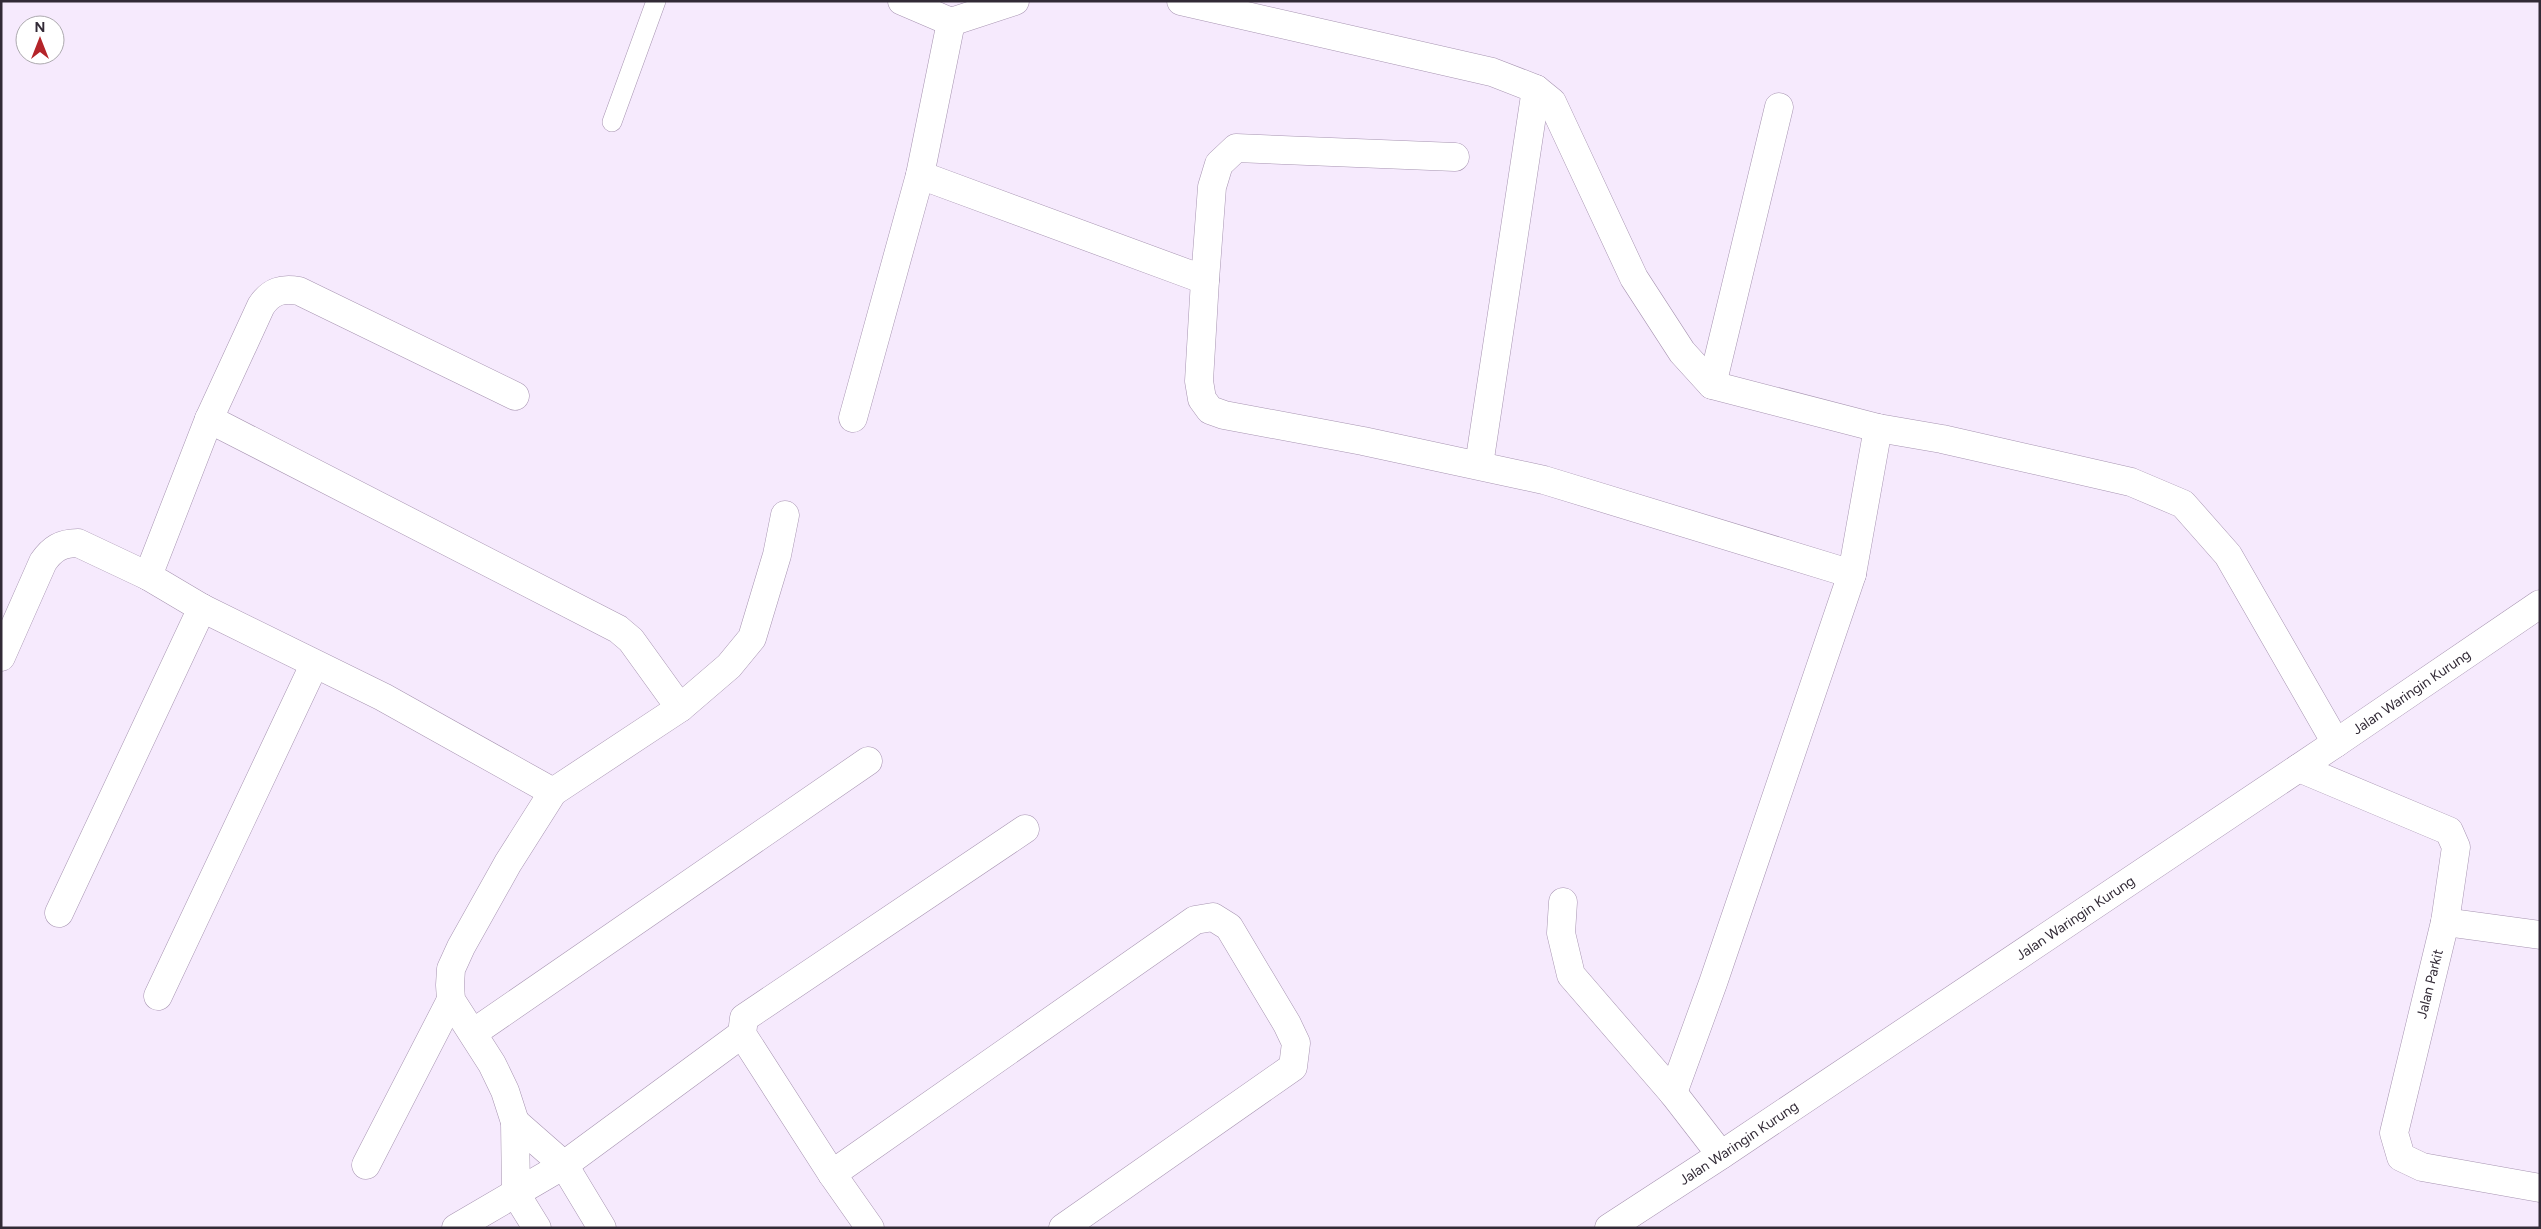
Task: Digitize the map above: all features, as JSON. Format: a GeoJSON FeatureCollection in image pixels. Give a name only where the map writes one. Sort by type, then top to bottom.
{"type":"FeatureCollection","features":[{"type":"Feature","properties":{"kind":"street"},"geometry":{"type":"LineString","coordinates":[[902,1],[951,22],[1016,1]]}},
{"type":"Feature","properties":{"kind":"street"},"geometry":{"type":"LineString","coordinates":[[1181,1],[1492,72],[1536,89],[1552,102],[1634,278],[1682,352],[1712,385],[1878,428],[1942,439],[2131,482],[2183,504],[2228,555],[2336,743]]}},
{"type":"Feature","properties":{"kind":"street"},"geometry":{"type":"LineString","coordinates":[[852,418],[920,175],[951,22]]}},
{"type":"Feature","properties":{"kind":"street"},"geometry":{"type":"LineString","coordinates":[[1479,465],[1536,89]]}},
{"type":"Feature","properties":{"kind":"street"},"geometry":{"type":"LineString","coordinates":[[1712,385],[1779,107]]}},
{"type":"Feature","properties":{"kind":"street"},"geometry":{"type":"LineString","coordinates":[[1454,157],[1236,148],[1219,164],[1212,187],[1204,280],[1200,381],[1202,399],[1210,410],[1224,415],[1479,465],[1544,480],[1852,574]]}},
{"type":"Feature","properties":{"kind":"street"},"geometry":{"type":"LineString","coordinates":[[920,175],[1204,280]]}},
{"type":"Feature","properties":{"kind":"street"},"geometry":{"type":"LineString","coordinates":[[148,576],[209,419],[261,306],[267,297],[276,291],[288,289],[299,291],[515,396]]}},
{"type":"Feature","properties":{"kind":"street"},"geometry":{"type":"LineString","coordinates":[[209,419],[618,629],[631,640],[680,708]]}},
{"type":"Feature","properties":{"kind":"street"},"geometry":{"type":"LineString","coordinates":[[1673,1093],[1713,983],[1852,574],[1878,428]]}},
{"type":"Feature","properties":{"kind":"street"},"geometry":{"type":"LineString","coordinates":[[537,1228],[516,1194],[515,1122],[505,1091],[452,1000],[450,985],[452,969],[461,947],[508,863],[553,792],[680,708],[730,666],[752,638],[777,555],[785,515]]}},
{"type":"Feature","properties":{"kind":"street"},"geometry":{"type":"LineString","coordinates":[[1,657],[43,562],[57,547],[67,543],[78,543],[148,576],[202,608],[314,665],[383,697],[553,792]]}},
{"type":"Feature","properties":{"kind":"street","name":"Jalan Waringin Kurung"},"geometry":{"type":"LineString","coordinates":[[1609,1228],[1721,1156],[2540,604]]}},
{"type":"Feature","properties":{"kind":"street"},"geometry":{"type":"LineString","coordinates":[[59,913],[202,608]]}},
{"type":"Feature","properties":{"kind":"street"},"geometry":{"type":"LineString","coordinates":[[158,996],[314,665]]}},
{"type":"Feature","properties":{"kind":"street"},"geometry":{"type":"LineString","coordinates":[[472,1032],[868,761]]}},
{"type":"Feature","properties":{"kind":"street","name":"Jalan Parkit"},"geometry":{"type":"LineString","coordinates":[[2299,768],[2449,831],[2456,846],[2445,922],[2394,1133],[2402,1157],[2422,1167],[2540,1188]]}},
{"type":"Feature","properties":{"kind":"street"},"geometry":{"type":"LineString","coordinates":[[870,1228],[832,1174],[742,1034],[744,1018],[759,1006],[1025,829]]}},
{"type":"Feature","properties":{"kind":"street"},"geometry":{"type":"LineString","coordinates":[[1563,902],[1561,932],[1571,975],[1673,1093],[1721,1156]]}},
{"type":"Feature","properties":{"kind":"street"},"geometry":{"type":"LineString","coordinates":[[832,1174],[1195,920],[1214,917],[1229,927],[1288,1024],[1296,1043],[1293,1067],[1063,1228]]}},
{"type":"Feature","properties":{"kind":"street"},"geometry":{"type":"LineString","coordinates":[[2445,922],[2540,935]]}},
{"type":"Feature","properties":{"kind":"street"},"geometry":{"type":"LineString","coordinates":[[366,1165],[452,1000]]}},
{"type":"Feature","properties":{"kind":"street"},"geometry":{"type":"LineString","coordinates":[[456,1228],[564,1165],[742,1034]]}},
{"type":"Feature","properties":{"kind":"street"},"geometry":{"type":"LineString","coordinates":[[515,1122],[564,1165],[602,1228]]}},
{"type":"Feature","properties":{"kind":"lane"},"geometry":{"type":"LineString","coordinates":[[612,122],[656,1]]}}]}
